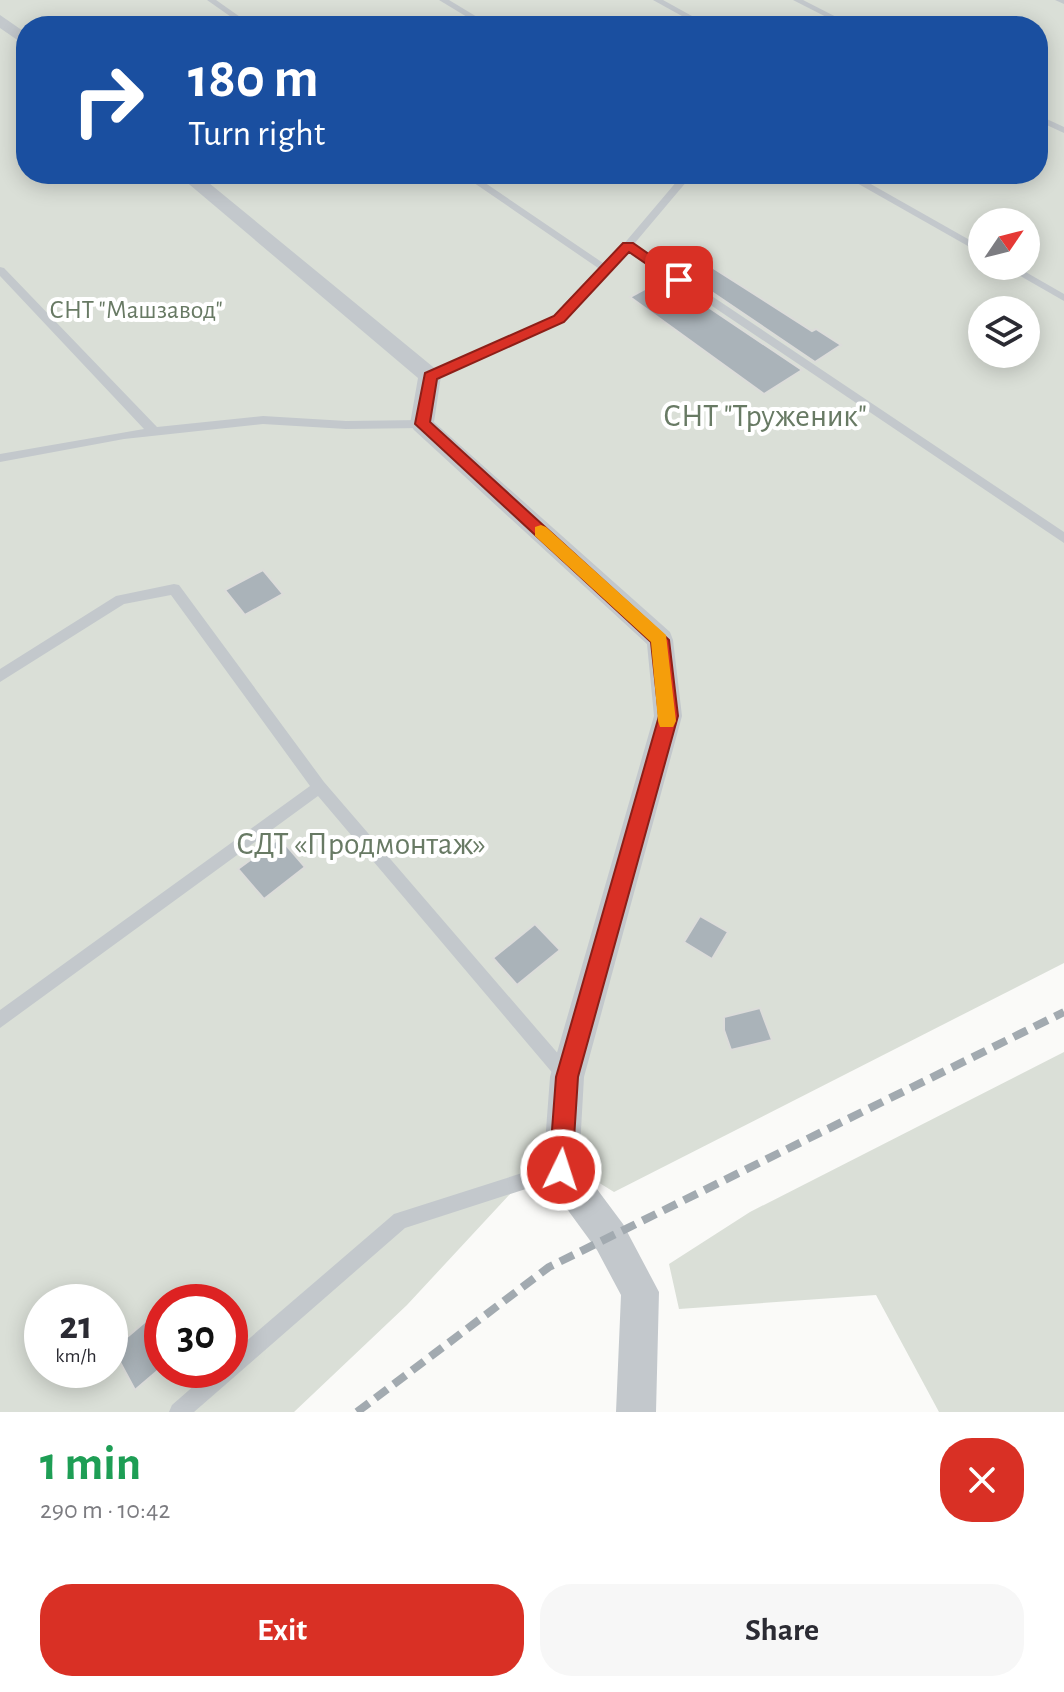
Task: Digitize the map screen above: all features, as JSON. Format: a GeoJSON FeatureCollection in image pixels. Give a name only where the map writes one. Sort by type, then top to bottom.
{"type":"FeatureCollection","features":[{"type":"Feature","properties":{"kind":"street"},"geometry":{"type":"LineString","coordinates":[[0,20],[16,33]]}},
{"type":"Feature","properties":{"kind":"street"},"geometry":{"type":"LineString","coordinates":[[198,184],[430,376],[422,424],[660,640],[668,716],[567,1077],[561,1170],[610,1237],[640,1292],[636,1412]]}},
{"type":"Feature","properties":{"kind":"lane"},"geometry":{"type":"LineString","coordinates":[[211,0],[234,16]]}},
{"type":"Feature","properties":{"kind":"lane"},"geometry":{"type":"LineString","coordinates":[[443,0],[471,16]]}},
{"type":"Feature","properties":{"kind":"lane"},"geometry":{"type":"LineString","coordinates":[[657,0],[687,16]]}},
{"type":"Feature","properties":{"kind":"lane"},"geometry":{"type":"LineString","coordinates":[[797,0],[830,16]]}},
{"type":"Feature","properties":{"kind":"lane"},"geometry":{"type":"LineString","coordinates":[[481,184],[607,270]]}},
{"type":"Feature","properties":{"kind":"lane"},"geometry":{"type":"LineString","coordinates":[[430,376],[559,319],[607,270],[680,184]]}},
{"type":"Feature","properties":{"kind":"lane"},"geometry":{"type":"LineString","coordinates":[[864,184],[968,243]]}},
{"type":"Feature","properties":{"kind":"lane"},"geometry":{"type":"LineString","coordinates":[[628,245],[1064,538]]}},
{"type":"Feature","properties":{"kind":"lane"},"geometry":{"type":"LineString","coordinates":[[0,270],[154,432]]}},
{"type":"Feature","properties":{"kind":"lane"},"geometry":{"type":"LineString","coordinates":[[1032,280],[1064,298]]}},
{"type":"Feature","properties":{"kind":"lane"},"geometry":{"type":"LineString","coordinates":[[0,458],[154,432],[263,420],[346,425],[422,424]]}},
{"type":"Feature","properties":{"kind":"lane"},"geometry":{"type":"LineString","coordinates":[[0,676],[121,600],[174,589],[319,787],[567,1077]]}},
{"type":"Feature","properties":{"kind":"lane"},"geometry":{"type":"LineString","coordinates":[[0,1020],[319,787]]}},
{"type":"Feature","properties":{"kind":"lane"},"geometry":{"type":"LineString","coordinates":[[248,1352],[400,1220],[561,1170]]}},
{"type":"Feature","properties":{"kind":"lane"},"geometry":{"type":"LineString","coordinates":[[179,1412],[207,1388]]}},
{"type":"Feature","properties":{"kind":"green space"},"geometry":{"type":"Polygon","coordinates":[[[0,0],[1064,0],[1064,963],[614,1192],[549,1152],[407,1305],[294,1412],[0,1412],[0,0]]]}},
{"type":"Feature","properties":{"kind":"green space"},"geometry":{"type":"Polygon","coordinates":[[[1064,1052],[1064,1412],[939,1412],[876,1295],[679,1309],[669,1264],[750,1212],[1064,1052]]]}},
{"type":"Feature","properties":{"kind":"building"},"geometry":{"type":"Polygon","coordinates":[[[699,259],[812,331],[816,329],[841,345],[815,362],[679,270],[699,259]]]}},
{"type":"Feature","properties":{"kind":"building"},"geometry":{"type":"Polygon","coordinates":[[[665,278],[802,370],[764,394],[630,297],[665,278]]]}},
{"type":"Feature","properties":{"kind":"building"},"geometry":{"type":"Polygon","coordinates":[[[263,570],[283,594],[245,615],[225,590],[263,570]]]}},
{"type":"Feature","properties":{"kind":"building"},"geometry":{"type":"Polygon","coordinates":[[[280,838],[305,867],[264,899],[238,869],[280,838]]]}},
{"type":"Feature","properties":{"kind":"building"},"geometry":{"type":"Polygon","coordinates":[[[700,916],[728,932],[712,959],[684,942],[700,916]]]}},
{"type":"Feature","properties":{"kind":"building"},"geometry":{"type":"Polygon","coordinates":[[[535,924],[560,950],[517,985],[493,958],[535,924]]]}},
{"type":"Feature","properties":{"kind":"building"},"geometry":{"type":"Polygon","coordinates":[[[760,1008],[772,1040],[731,1050],[724,1030],[724,1017],[760,1008]]]}},
{"type":"Feature","properties":{"kind":"building"},"geometry":{"type":"Polygon","coordinates":[[[144,1323],[144,1382],[135,1390],[128,1377],[128,1336],[144,1323]]]}},
{"type":"Feature","properties":{"kind":"railway"},"geometry":{"type":"LineString","coordinates":[[357,1412],[549,1267],[1064,1012]]}},
{"type":"Feature","properties":{"kind":"slow traffic"},"geometry":{"type":"LineString","coordinates":[[541,531],[660,640],[667,721]]}},
{"type":"Feature","properties":{"kind":"route"},"geometry":{"type":"LineString","coordinates":[[561,1170],[567,1077],[668,716],[660,640],[422,424],[430,376],[559,319],[628,245],[679,280]]}},
{"type":"Feature","properties":{"kind":"park label","name":"СНТ \"Машзавод\""},"geometry":{"type":"Point","coordinates":[136,309]}},
{"type":"Feature","properties":{"kind":"park label","name":"СНТ \"Труженик\""},"geometry":{"type":"Point","coordinates":[765,415]}},
{"type":"Feature","properties":{"kind":"park label","name":"СДТ «Продмонтаж»"},"geometry":{"type":"Point","coordinates":[361,843]}}]}
